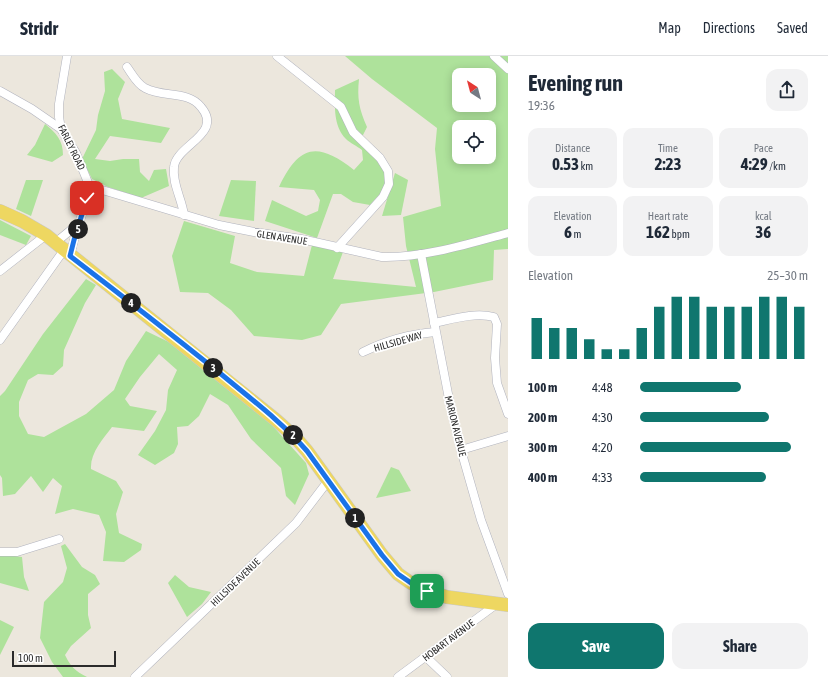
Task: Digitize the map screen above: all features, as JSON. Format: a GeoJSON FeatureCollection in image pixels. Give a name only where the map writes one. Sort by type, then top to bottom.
{"type":"FeatureCollection","features":[{"type":"Feature","properties":{"kind":"main road"},"geometry":{"type":"LineString","coordinates":[[0,211],[28,224],[59,246],[207,363],[295,437],[307,451],[382,555],[398,574],[427,591],[447,597],[505,601]]}},
{"type":"Feature","properties":{"kind":"street","name":"FARLEY ROAD"},"geometry":{"type":"LineString","coordinates":[[67,56],[59,104],[61,129],[76,153],[91,190]]}},
{"type":"Feature","properties":{"kind":"street"},"geometry":{"type":"LineString","coordinates":[[278,56],[341,107],[353,132],[380,158],[388,171],[389,184],[383,198],[337,248]]}},
{"type":"Feature","properties":{"kind":"street"},"geometry":{"type":"LineString","coordinates":[[494,56],[508,69]]}},
{"type":"Feature","properties":{"kind":"street"},"geometry":{"type":"LineString","coordinates":[[127,67],[144,88],[165,94],[189,98],[197,103],[206,114],[207,119],[205,130],[177,158],[174,166],[175,183],[184,215]]}},
{"type":"Feature","properties":{"kind":"street"},"geometry":{"type":"LineString","coordinates":[[0,91],[32,109],[61,129]]}},
{"type":"Feature","properties":{"kind":"street","name":"GLEN AVENUE"},"geometry":{"type":"LineString","coordinates":[[91,190],[99,189],[219,225],[301,239],[382,257],[394,258],[421,254],[508,233]]}},
{"type":"Feature","properties":{"kind":"street"},"geometry":{"type":"LineString","coordinates":[[0,271],[74,240],[87,198],[91,190]]}},
{"type":"Feature","properties":{"kind":"street"},"geometry":{"type":"LineString","coordinates":[[0,340],[59,246],[80,222]]}},
{"type":"Feature","properties":{"kind":"street","name":"MARION AVENUE"},"geometry":{"type":"LineString","coordinates":[[421,254],[450,404],[481,520],[505,601]]}},
{"type":"Feature","properties":{"kind":"street"},"geometry":{"type":"LineString","coordinates":[[434,323],[472,316],[486,315],[494,317],[497,324],[495,358],[497,383],[508,414]]}},
{"type":"Feature","properties":{"kind":"street","name":"HILLSIDE WAY"},"geometry":{"type":"LineString","coordinates":[[362,352],[380,344],[422,333],[435,332]]}},
{"type":"Feature","properties":{"kind":"street"},"geometry":{"type":"LineString","coordinates":[[462,450],[508,436]]}},
{"type":"Feature","properties":{"kind":"street","name":"HILLSIDE AVENUE"},"geometry":{"type":"LineString","coordinates":[[135,677],[296,523],[328,481]]}},
{"type":"Feature","properties":{"kind":"street"},"geometry":{"type":"LineString","coordinates":[[0,552],[17,552],[59,539]]}},
{"type":"Feature","properties":{"kind":"street","name":"HOBART AVENUE"},"geometry":{"type":"LineString","coordinates":[[398,677],[505,601]]}},
{"type":"Feature","properties":{"kind":"street"},"geometry":{"type":"LineString","coordinates":[[426,657],[447,677]]}},
{"type":"Feature","properties":{"kind":"green space"},"geometry":{"type":"Polygon","coordinates":[[[345,56],[508,56],[508,249],[494,250],[493,280],[434,292],[341,304],[321,335],[302,340],[254,336],[231,310],[208,293],[180,292],[172,256],[184,221],[235,236],[230,263],[257,272],[304,276],[312,245],[343,252],[333,279],[416,287],[406,246],[403,217],[441,206],[435,149],[437,128],[372,79],[345,56]]]}},
{"type":"Feature","properties":{"kind":"green space"},"geometry":{"type":"Polygon","coordinates":[[[112,69],[125,82],[118,99],[122,119],[170,128],[161,143],[110,136],[95,159],[110,161],[139,159],[140,172],[149,181],[154,170],[166,169],[169,186],[141,198],[108,187],[92,179],[82,159],[96,130],[98,115],[105,91],[104,72],[112,69]]]}},
{"type":"Feature","properties":{"kind":"green space"},"geometry":{"type":"Polygon","coordinates":[[[359,79],[359,103],[367,127],[360,141],[380,162],[386,174],[386,181],[383,190],[370,205],[353,202],[341,194],[333,194],[317,238],[265,221],[272,200],[306,216],[318,211],[320,200],[314,190],[279,187],[286,173],[302,156],[310,152],[319,152],[341,161],[354,170],[363,160],[362,150],[342,134],[337,122],[335,109],[335,90],[359,79]]]}},
{"type":"Feature","properties":{"kind":"green space"},"geometry":{"type":"Polygon","coordinates":[[[45,124],[58,137],[63,150],[63,155],[52,162],[27,155],[35,145],[45,124]]]}},
{"type":"Feature","properties":{"kind":"green space"},"geometry":{"type":"Polygon","coordinates":[[[395,173],[408,180],[401,215],[382,216],[395,173]]]}},
{"type":"Feature","properties":{"kind":"green space"},"geometry":{"type":"Polygon","coordinates":[[[26,180],[43,180],[31,216],[16,209],[26,180]]]}},
{"type":"Feature","properties":{"kind":"green space"},"geometry":{"type":"Polygon","coordinates":[[[231,180],[256,181],[254,221],[219,216],[231,180]]]}},
{"type":"Feature","properties":{"kind":"green space"},"geometry":{"type":"Polygon","coordinates":[[[0,220],[31,236],[26,245],[0,235],[0,220]]]}},
{"type":"Feature","properties":{"kind":"green space"},"geometry":{"type":"Polygon","coordinates":[[[86,279],[96,285],[85,303],[64,350],[63,366],[53,375],[38,374],[28,380],[19,402],[19,416],[28,434],[44,437],[86,414],[114,390],[126,361],[146,331],[175,345],[271,424],[306,463],[309,474],[295,505],[286,496],[281,468],[251,439],[228,405],[210,394],[199,416],[188,426],[177,427],[178,444],[174,453],[155,465],[138,455],[155,431],[166,410],[168,390],[177,370],[159,354],[140,377],[125,399],[130,406],[157,411],[144,431],[112,427],[98,446],[91,463],[91,469],[116,481],[123,492],[116,514],[119,533],[142,544],[141,550],[124,562],[103,561],[106,532],[99,515],[73,509],[55,514],[62,486],[53,478],[43,492],[31,476],[15,494],[3,496],[2,478],[0,475],[0,396],[5,391],[43,334],[86,279]]]}},
{"type":"Feature","properties":{"kind":"green space"},"geometry":{"type":"Polygon","coordinates":[[[391,467],[399,470],[411,491],[376,498],[391,467]]]}},
{"type":"Feature","properties":{"kind":"green space"},"geometry":{"type":"Polygon","coordinates":[[[65,544],[82,567],[95,575],[100,584],[88,594],[88,615],[91,628],[71,646],[65,655],[69,663],[79,673],[87,677],[63,677],[52,662],[40,638],[44,602],[63,582],[67,568],[61,546],[65,544]]]}},
{"type":"Feature","properties":{"kind":"green space"},"geometry":{"type":"Polygon","coordinates":[[[0,554],[22,557],[24,577],[29,591],[0,583],[0,554]]]}},
{"type":"Feature","properties":{"kind":"green space"},"geometry":{"type":"Polygon","coordinates":[[[175,575],[189,587],[211,592],[202,604],[187,617],[168,583],[175,575]]]}},
{"type":"Feature","properties":{"kind":"green space"},"geometry":{"type":"Polygon","coordinates":[[[0,620],[14,627],[0,655],[0,620]]]}},
{"type":"Feature","properties":{"kind":"route"},"geometry":{"type":"LineString","coordinates":[[87,198],[70,256],[207,363],[295,437],[307,451],[382,555],[398,574],[427,591]]}}]}
